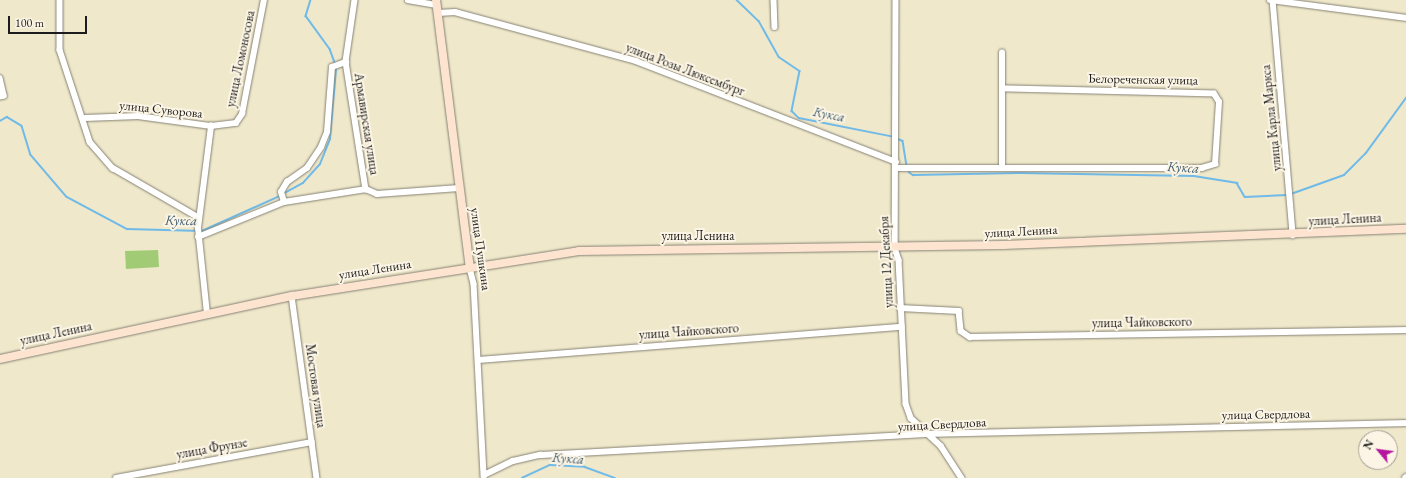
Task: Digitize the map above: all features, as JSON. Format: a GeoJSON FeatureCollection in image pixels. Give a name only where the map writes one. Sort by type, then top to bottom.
{"type":"FeatureCollection","features":[{"type":"Feature","properties":{"kind":"street"},"geometry":{"type":"LineString","coordinates":[[60,0],[60,50],[85,118],[90,142],[113,168],[198,217]]}},
{"type":"Feature","properties":{"kind":"street","name":"улица Ломоносова"},"geometry":{"type":"LineString","coordinates":[[211,126],[229,126],[242,114],[264,0]]}},
{"type":"Feature","properties":{"kind":"street","name":"Армавирская улица"},"geometry":{"type":"LineString","coordinates":[[355,0],[346,62],[366,189]]}},
{"type":"Feature","properties":{"kind":"street"},"geometry":{"type":"LineString","coordinates":[[408,0],[437,6]]}},
{"type":"Feature","properties":{"kind":"street"},"geometry":{"type":"LineString","coordinates":[[774,0],[775,27]]}},
{"type":"Feature","properties":{"kind":"street","name":"улица 12 Декабря"},"geometry":{"type":"LineString","coordinates":[[896,0],[897,146],[895,248],[899,260],[900,308],[906,404],[911,418],[941,446],[962,478]]}},
{"type":"Feature","properties":{"kind":"street"},"geometry":{"type":"LineString","coordinates":[[1270,0],[1406,18]]}},
{"type":"Feature","properties":{"kind":"street","name":"улица Карла Маркса"},"geometry":{"type":"LineString","coordinates":[[1273,0],[1293,234]]}},
{"type":"Feature","properties":{"kind":"street","name":"улица Розы Люксембург"},"geometry":{"type":"LineString","coordinates":[[437,6],[636,61],[896,165]]}},
{"type":"Feature","properties":{"kind":"street","name":"улица Пушкина"},"geometry":{"type":"LineString","coordinates":[[437,6],[459,188],[470,268],[474,284],[484,477]]}},
{"type":"Feature","properties":{"kind":"street"},"geometry":{"type":"LineString","coordinates":[[1002,53],[1002,167]]}},
{"type":"Feature","properties":{"kind":"street","name":"Армавирская улица"},"geometry":{"type":"LineString","coordinates":[[283,197],[321,147],[327,132],[332,67],[346,62]]}},
{"type":"Feature","properties":{"kind":"street"},"geometry":{"type":"LineString","coordinates":[[0,78],[4,96],[0,98]]}},
{"type":"Feature","properties":{"kind":"street","name":"Белореченская улица"},"geometry":{"type":"LineString","coordinates":[[896,165],[1210,168],[1216,157],[1219,102],[1214,94],[1204,91],[1003,89]]}},
{"type":"Feature","properties":{"kind":"street","name":"улица Суворова"},"geometry":{"type":"LineString","coordinates":[[85,118],[138,116],[211,126]]}},
{"type":"Feature","properties":{"kind":"street"},"geometry":{"type":"LineString","coordinates":[[207,314],[198,233],[198,217],[211,126]]}},
{"type":"Feature","properties":{"kind":"street","name":"Армавирская улица"},"geometry":{"type":"LineString","coordinates":[[198,233],[283,197],[366,189],[377,194],[459,188]]}},
{"type":"Feature","properties":{"kind":"street","name":"улица Ленина"},"geometry":{"type":"LineString","coordinates":[[0,359],[292,296],[579,251],[622,248],[895,248],[1406,229]]}},
{"type":"Feature","properties":{"kind":"street","name":"Мостовая улица"},"geometry":{"type":"LineString","coordinates":[[292,296],[317,478]]}},
{"type":"Feature","properties":{"kind":"street","name":"улица Чайковского"},"geometry":{"type":"LineString","coordinates":[[900,308],[960,311],[961,331],[970,337],[1406,330]]}},
{"type":"Feature","properties":{"kind":"street","name":"улица Чайковского"},"geometry":{"type":"LineString","coordinates":[[478,360],[902,327]]}},
{"type":"Feature","properties":{"kind":"street","name":"улица Свердлова"},"geometry":{"type":"LineString","coordinates":[[484,477],[513,461],[540,455],[927,434],[1406,423]]}},
{"type":"Feature","properties":{"kind":"street","name":"улица Фрунзе"},"geometry":{"type":"LineString","coordinates":[[116,478],[312,442]]}},
{"type":"Feature","properties":{"kind":"green space"},"geometry":{"type":"Polygon","coordinates":[[[158,250],[159,267],[126,269],[125,251],[158,250]]]}},
{"type":"Feature","properties":{"kind":"waterway","name":"Кукса"},"geometry":{"type":"LineString","coordinates":[[311,0],[306,16],[330,49],[335,63]]}},
{"type":"Feature","properties":{"kind":"waterway","name":"Кукса"},"geometry":{"type":"LineString","coordinates":[[737,0],[759,21],[779,57],[800,71],[792,111],[799,118],[895,137]]}},
{"type":"Feature","properties":{"kind":"waterway","name":"Кукса"},"geometry":{"type":"LineString","coordinates":[[283,194],[303,183],[320,164],[330,139],[336,69]]}},
{"type":"Feature","properties":{"kind":"waterway","name":"Кукса"},"geometry":{"type":"LineString","coordinates":[[1291,194],[1344,175],[1366,153],[1406,98]]}},
{"type":"Feature","properties":{"kind":"waterway","name":"Кукса"},"geometry":{"type":"LineString","coordinates":[[0,121],[7,117],[22,126],[31,155],[67,197],[127,229],[202,231],[280,196]]}},
{"type":"Feature","properties":{"kind":"waterway","name":"Кукса"},"geometry":{"type":"LineString","coordinates":[[898,139],[903,141],[907,165]]}},
{"type":"Feature","properties":{"kind":"waterway","name":"Кукса"},"geometry":{"type":"LineString","coordinates":[[909,172],[913,175],[1020,173],[1194,176],[1237,183],[1245,197],[1287,195]]}},
{"type":"Feature","properties":{"kind":"waterway","name":"Кукса"},"geometry":{"type":"LineString","coordinates":[[522,478],[550,465],[585,467],[615,478]]}}]}
